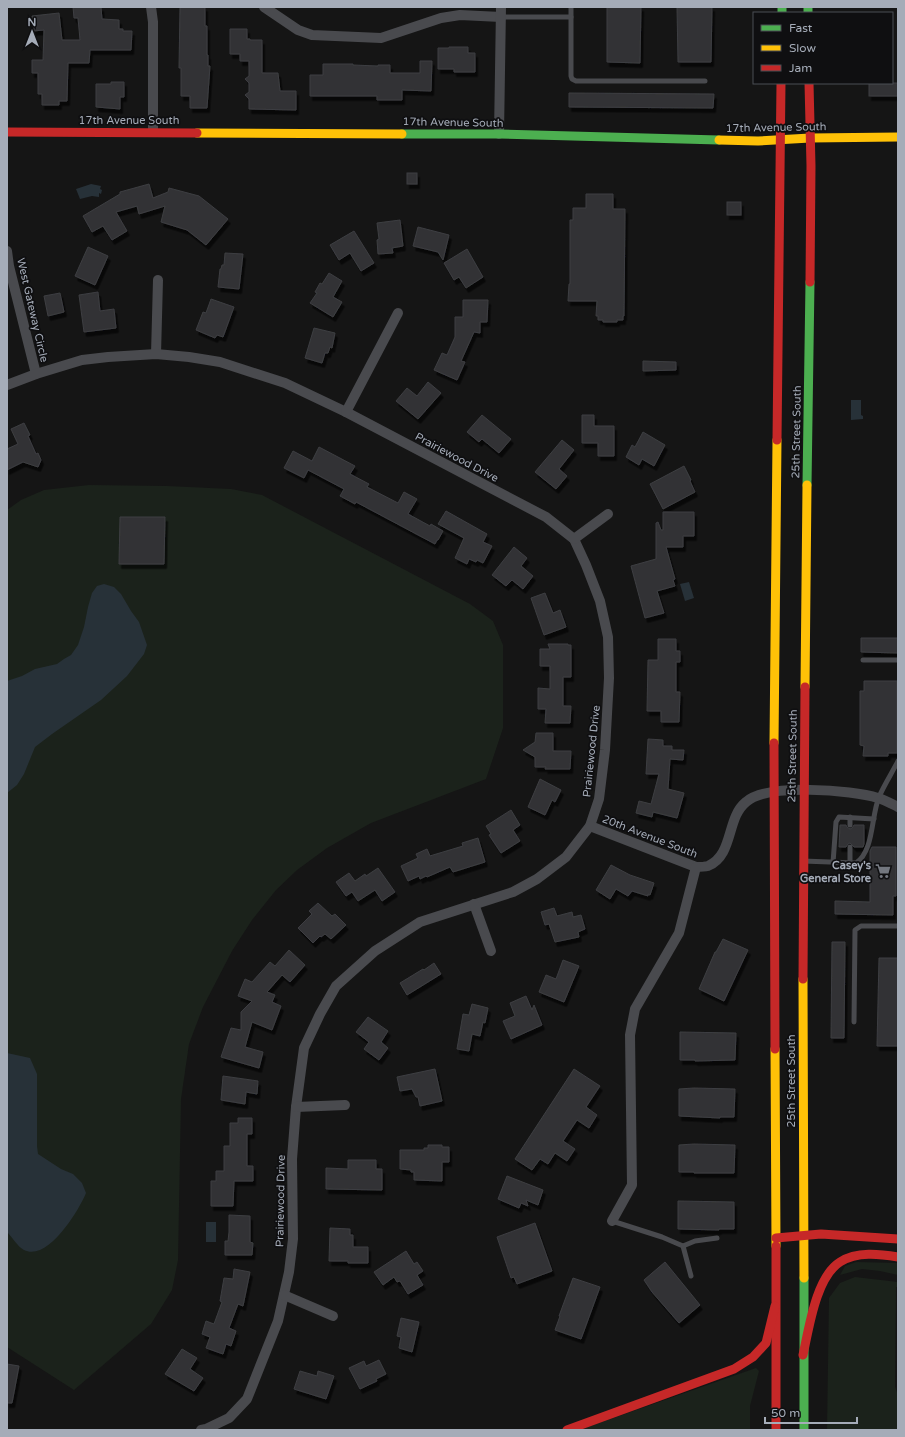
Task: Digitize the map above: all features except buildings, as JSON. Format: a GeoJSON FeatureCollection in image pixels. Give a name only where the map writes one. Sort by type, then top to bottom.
{"type":"FeatureCollection","features":[{"type":"Feature","properties":{"kind":"main road","name":"25th Street South"},"geometry":{"type":"LineString","coordinates":[[776,1430],[774,792],[781,84]]}},
{"type":"Feature","properties":{"kind":"main road","name":"25th Street South"},"geometry":{"type":"LineString","coordinates":[[804,1430],[803,861],[810,138],[809,84]]}},
{"type":"Feature","properties":{"kind":"main road","name":"17th Avenue South"},"geometry":{"type":"LineString","coordinates":[[7,132],[499,134],[780,140],[898,136]]}},
{"type":"Feature","properties":{"kind":"main road"},"geometry":{"type":"LineString","coordinates":[[776,1238],[821,1234],[898,1239]]}},
{"type":"Feature","properties":{"kind":"main road"},"geometry":{"type":"LineString","coordinates":[[803,1355],[815,1305],[829,1271],[840,1261],[858,1255],[898,1257]]}},
{"type":"Feature","properties":{"kind":"main road"},"geometry":{"type":"LineString","coordinates":[[568,1430],[734,1369],[753,1357],[766,1343],[775,1306]]}},
{"type":"Feature","properties":{"kind":"street"},"geometry":{"type":"LineString","coordinates":[[151,7],[153,22],[153,132]]}},
{"type":"Feature","properties":{"kind":"street"},"geometry":{"type":"LineString","coordinates":[[264,7],[298,30],[312,35],[380,38],[441,18],[501,12],[499,134]]}},
{"type":"Feature","properties":{"kind":"street","name":"West Gateway Circle"},"geometry":{"type":"LineString","coordinates":[[7,252],[9,266],[36,374]]}},
{"type":"Feature","properties":{"kind":"street"},"geometry":{"type":"LineString","coordinates":[[156,354],[158,280]]}},
{"type":"Feature","properties":{"kind":"street"},"geometry":{"type":"LineString","coordinates":[[346,412],[398,313]]}},
{"type":"Feature","properties":{"kind":"street","name":"Prairiewood Drive"},"geometry":{"type":"LineString","coordinates":[[7,385],[36,374],[82,360],[156,354],[190,357],[220,362],[285,383],[346,412],[546,517],[574,540],[586,564],[600,601],[608,637],[609,678],[604,750],[599,799],[590,826],[566,857],[537,879],[513,892],[420,922],[375,951],[336,986],[320,1014],[304,1048],[296,1107],[292,1159],[293,1240],[289,1272],[278,1321],[247,1399],[229,1418],[201,1430]]}},
{"type":"Feature","properties":{"kind":"street"},"geometry":{"type":"LineString","coordinates":[[574,540],[608,514]]}},
{"type":"Feature","properties":{"kind":"street","name":"20th Avenue South"},"geometry":{"type":"LineString","coordinates":[[590,826],[696,867],[707,866],[720,858],[737,814],[745,802],[756,796],[774,792],[804,790],[834,791],[878,798],[898,807]]}},
{"type":"Feature","properties":{"kind":"street"},"geometry":{"type":"LineString","coordinates":[[612,1221],[632,1185],[630,1035],[635,1008],[679,933],[696,867]]}},
{"type":"Feature","properties":{"kind":"street"},"geometry":{"type":"LineString","coordinates":[[474,904],[491,951]]}},
{"type":"Feature","properties":{"kind":"street"},"geometry":{"type":"LineString","coordinates":[[296,1107],[345,1105]]}},
{"type":"Feature","properties":{"kind":"street"},"geometry":{"type":"LineString","coordinates":[[284,1295],[333,1316]]}},
{"type":"Feature","properties":{"kind":"lane"},"geometry":{"type":"LineString","coordinates":[[571,7],[572,79],[576,81],[705,81]]}},
{"type":"Feature","properties":{"kind":"lane"},"geometry":{"type":"LineString","coordinates":[[501,12],[571,17]]}},
{"type":"Feature","properties":{"kind":"lane"},"geometry":{"type":"LineString","coordinates":[[863,660],[898,660]]}},
{"type":"Feature","properties":{"kind":"lane"},"geometry":{"type":"LineString","coordinates":[[803,861],[856,863],[862,859],[868,845],[878,798],[898,762]]}},
{"type":"Feature","properties":{"kind":"lane"},"geometry":{"type":"LineString","coordinates":[[833,863],[836,822],[839,817],[874,819]]}},
{"type":"Feature","properties":{"kind":"lane"},"geometry":{"type":"LineString","coordinates":[[850,817],[850,825]]}},
{"type":"Feature","properties":{"kind":"lane"},"geometry":{"type":"LineString","coordinates":[[850,847],[850,863]]}},
{"type":"Feature","properties":{"kind":"lane"},"geometry":{"type":"LineString","coordinates":[[854,1022],[855,930],[862,926],[898,926]]}},
{"type":"Feature","properties":{"kind":"lane"},"geometry":{"type":"LineString","coordinates":[[612,1221],[662,1237],[683,1246],[695,1241],[716,1238]]}},
{"type":"Feature","properties":{"kind":"lane"},"geometry":{"type":"LineString","coordinates":[[683,1246],[691,1276]]}},
{"type":"Feature","properties":{"kind":"shaded area"},"geometry":{"type":"Polygon","coordinates":[[[91,184],[101,186],[100,189],[102,190],[101,194],[99,193],[99,197],[92,196],[80,199],[76,189],[91,184]]]}},
{"type":"Feature","properties":{"kind":"shaded area"},"geometry":{"type":"Polygon","coordinates":[[[851,400],[861,400],[861,415],[863,416],[863,419],[851,420],[851,400]]]}},
{"type":"Feature","properties":{"kind":"shaded area"},"geometry":{"type":"Polygon","coordinates":[[[89,485],[231,489],[262,495],[470,604],[493,621],[503,645],[503,728],[486,779],[371,823],[327,848],[297,870],[276,890],[252,920],[232,951],[203,1007],[189,1044],[181,1099],[178,1260],[172,1290],[151,1324],[74,1390],[7,1347],[7,510],[21,500],[44,490],[89,485]]]}},
{"type":"Feature","properties":{"kind":"shaded area"},"geometry":{"type":"Polygon","coordinates":[[[689,582],[694,598],[685,601],[680,584],[689,582]]]}},
{"type":"Feature","properties":{"kind":"shaded area"},"geometry":{"type":"Polygon","coordinates":[[[104,584],[114,587],[121,594],[139,622],[147,645],[144,654],[127,676],[101,700],[35,747],[24,774],[17,785],[7,793],[7,681],[22,676],[35,669],[57,664],[71,655],[78,645],[92,593],[97,586],[104,584]]]}},
{"type":"Feature","properties":{"kind":"shaded area"},"geometry":{"type":"Polygon","coordinates":[[[7,1053],[30,1058],[37,1074],[38,1154],[61,1169],[73,1174],[82,1183],[86,1193],[70,1222],[52,1242],[43,1249],[33,1252],[22,1249],[7,1232],[7,1053]]]}},
{"type":"Feature","properties":{"kind":"shaded area"},"geometry":{"type":"Polygon","coordinates":[[[206,1222],[216,1222],[216,1242],[206,1242],[206,1222]]]}},
{"type":"Feature","properties":{"kind":"shaded area"},"geometry":{"type":"Polygon","coordinates":[[[856,1262],[898,1263],[898,1275],[862,1269],[840,1275],[845,1266],[856,1262]]]}},
{"type":"Feature","properties":{"kind":"shaded area"},"geometry":{"type":"Polygon","coordinates":[[[855,1277],[898,1282],[898,1287],[896,1287],[895,1387],[898,1395],[898,1430],[827,1430],[829,1298],[840,1283],[855,1277]]]}},
{"type":"Feature","properties":{"kind":"shaded area"},"geometry":{"type":"Polygon","coordinates":[[[756,1368],[759,1371],[750,1406],[750,1430],[579,1430],[756,1368]]]}},
{"type":"Feature","properties":{"kind":"traffic: fast"},"geometry":{"type":"LineString","coordinates":[[782,7],[782,12]]}},
{"type":"Feature","properties":{"kind":"traffic: fast"},"geometry":{"type":"LineString","coordinates":[[808,7],[808,12]]}},
{"type":"Feature","properties":{"kind":"traffic: fast"},"geometry":{"type":"LineString","coordinates":[[402,134],[499,134],[719,140]]}},
{"type":"Feature","properties":{"kind":"traffic: fast"},"geometry":{"type":"LineString","coordinates":[[807,485],[810,282]]}},
{"type":"Feature","properties":{"kind":"traffic: fast"},"geometry":{"type":"LineString","coordinates":[[804,1278],[804,1430]]}},
{"type":"Feature","properties":{"kind":"traffic: slow"},"geometry":{"type":"LineString","coordinates":[[197,133],[402,134]]}},
{"type":"Feature","properties":{"kind":"traffic: slow"},"geometry":{"type":"LineString","coordinates":[[719,140],[758,141],[810,138],[898,137]]}},
{"type":"Feature","properties":{"kind":"traffic: slow"},"geometry":{"type":"LineString","coordinates":[[774,743],[777,440]]}},
{"type":"Feature","properties":{"kind":"traffic: slow"},"geometry":{"type":"LineString","coordinates":[[805,687],[807,485]]}},
{"type":"Feature","properties":{"kind":"traffic: slow"},"geometry":{"type":"LineString","coordinates":[[803,979],[804,1278]]}},
{"type":"Feature","properties":{"kind":"traffic: slow"},"geometry":{"type":"LineString","coordinates":[[775,1049],[776,1246]]}},
{"type":"Feature","properties":{"kind":"traffic: jam"},"geometry":{"type":"LineString","coordinates":[[777,440],[781,84]]}},
{"type":"Feature","properties":{"kind":"traffic: jam"},"geometry":{"type":"LineString","coordinates":[[809,84],[811,166],[810,282]]}},
{"type":"Feature","properties":{"kind":"traffic: jam"},"geometry":{"type":"LineString","coordinates":[[7,132],[197,133]]}},
{"type":"Feature","properties":{"kind":"traffic: jam"},"geometry":{"type":"LineString","coordinates":[[803,979],[805,687]]}},
{"type":"Feature","properties":{"kind":"traffic: jam"},"geometry":{"type":"LineString","coordinates":[[774,743],[775,1049]]}},
{"type":"Feature","properties":{"kind":"traffic: jam"},"geometry":{"type":"LineString","coordinates":[[776,1238],[821,1234],[898,1239]]}},
{"type":"Feature","properties":{"kind":"traffic: jam"},"geometry":{"type":"LineString","coordinates":[[776,1246],[776,1430]]}},
{"type":"Feature","properties":{"kind":"traffic: jam"},"geometry":{"type":"LineString","coordinates":[[803,1355],[811,1318],[819,1291],[832,1269],[840,1262],[854,1256],[876,1254],[898,1257]]}},
{"type":"Feature","properties":{"kind":"traffic: jam"},"geometry":{"type":"LineString","coordinates":[[567,1430],[734,1369],[753,1357],[766,1343],[775,1306]]}},
{"type":"Feature","properties":{"kind":"place","name":"Casey's General Store"},"geometry":{"type":"Point","coordinates":[883,871]}}]}
